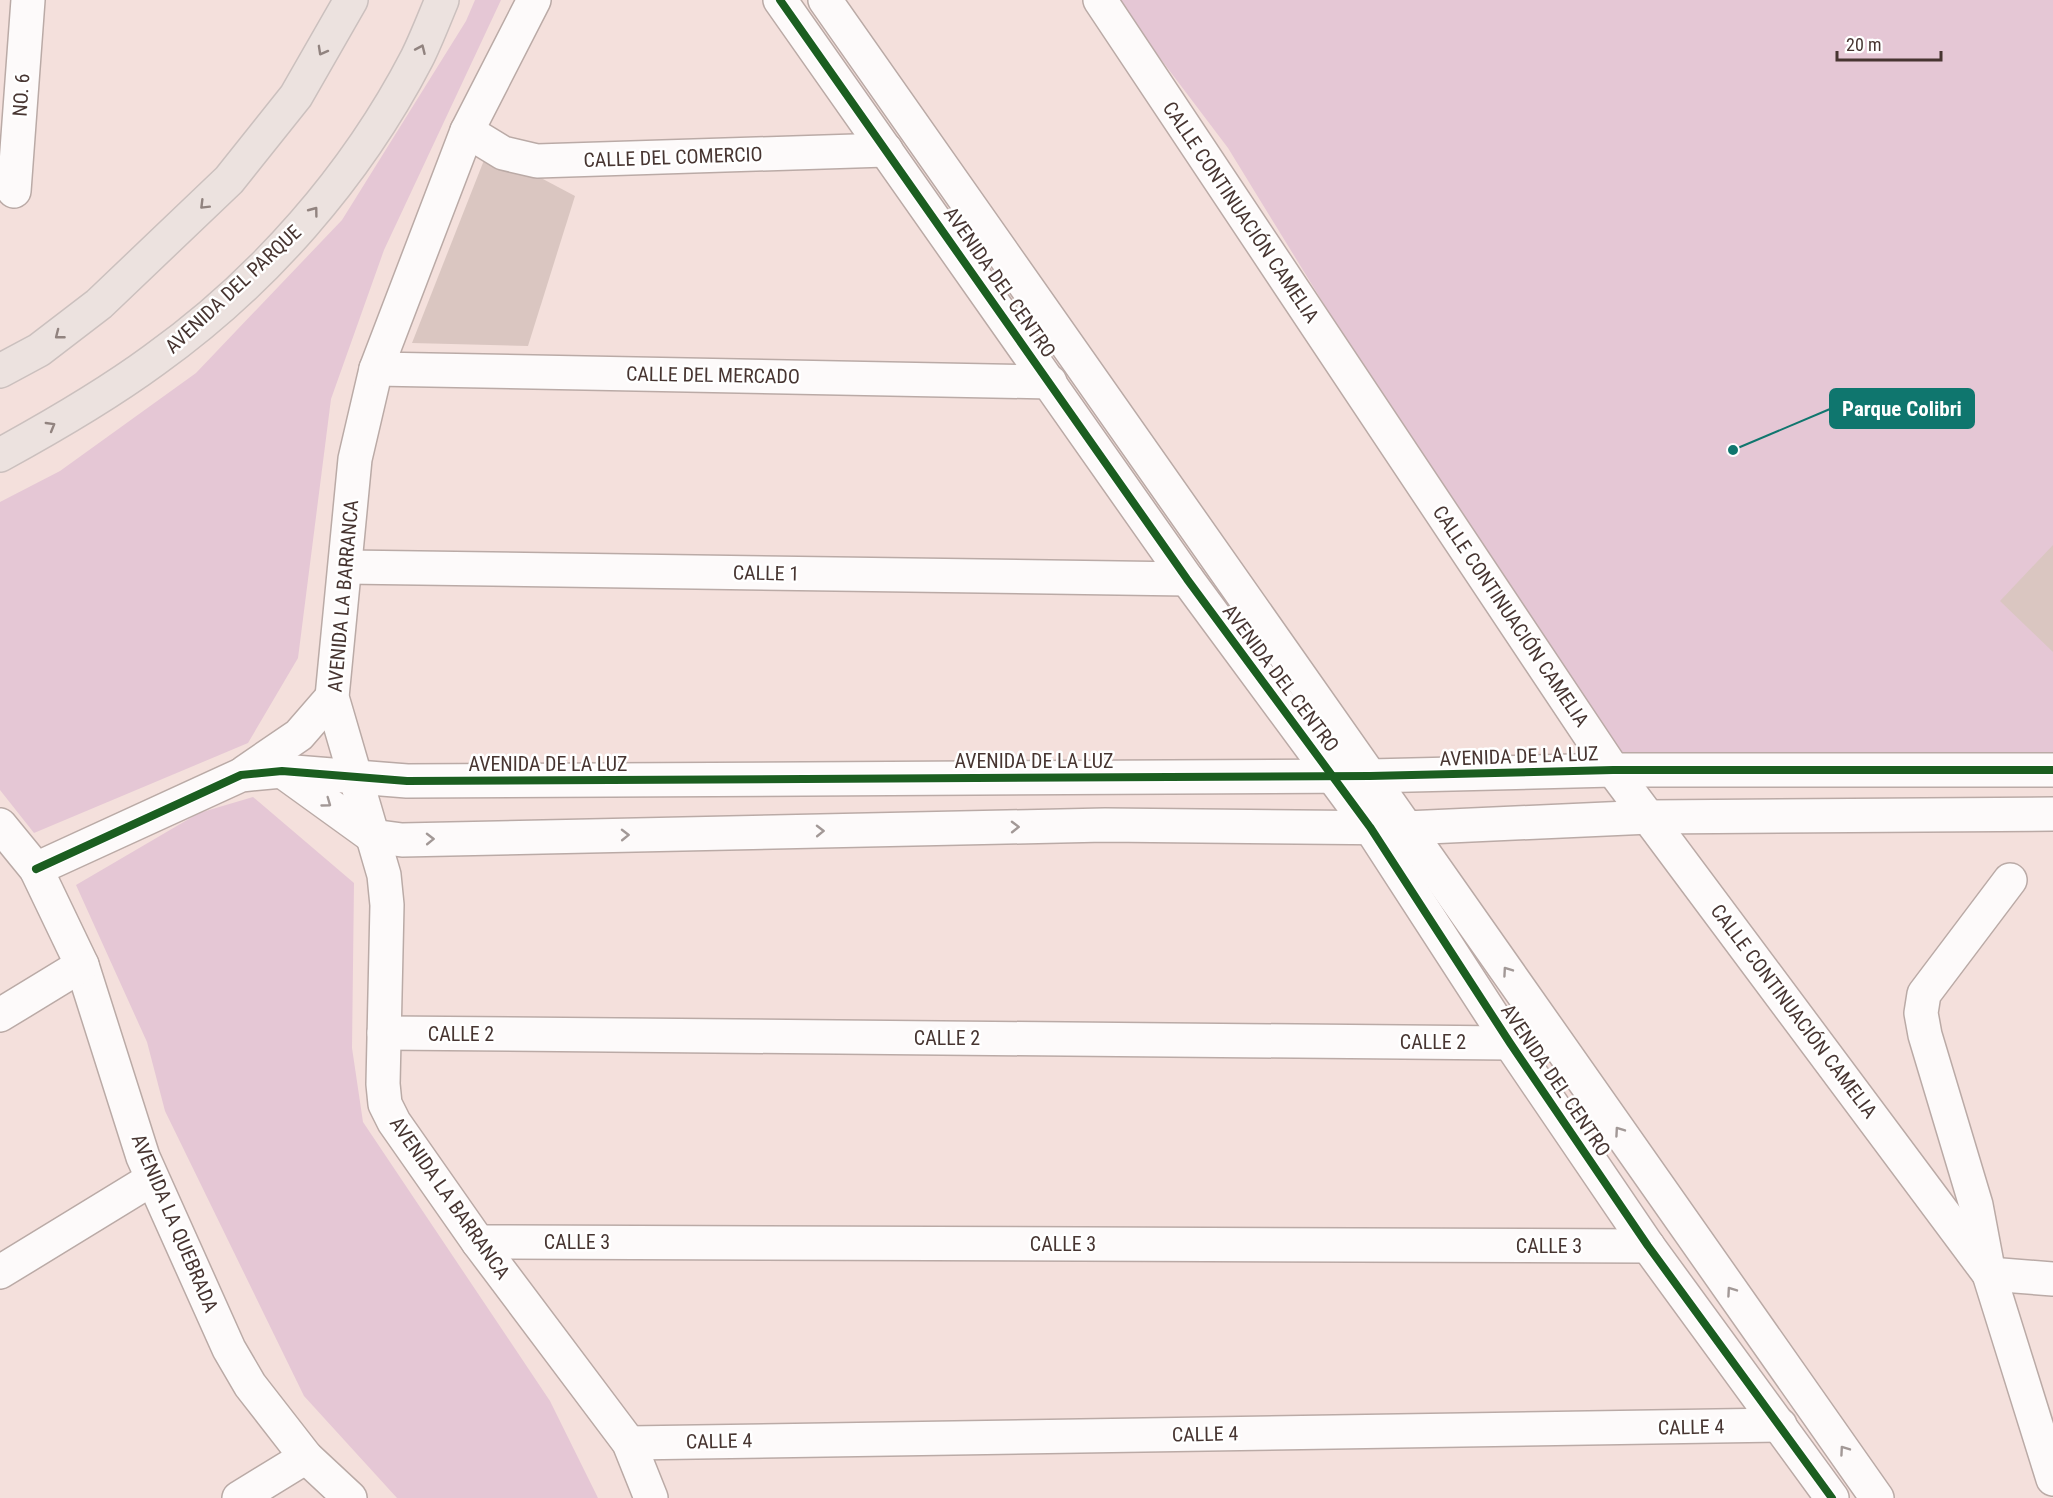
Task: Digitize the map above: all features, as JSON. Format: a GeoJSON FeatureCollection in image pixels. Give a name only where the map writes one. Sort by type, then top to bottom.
{"type":"FeatureCollection","features":[{"type":"Feature","properties":{"kind":"main road"},"geometry":{"type":"LineString","coordinates":[[0,371],[39,350],[99,304],[230,180],[296,96],[351,0]]}},
{"type":"Feature","properties":{"kind":"main road","name":"AVENIDA DEL PARQUE"},"geometry":{"type":"LineString","coordinates":[[0,455],[76,412],[155,360],[231,297],[301,229],[361,150],[417,58],[442,0]]}},
{"type":"Feature","properties":{"kind":"street","name":"NO. 6"},"geometry":{"type":"LineString","coordinates":[[15,191],[28,0]]}},
{"type":"Feature","properties":{"kind":"street","name":"AVENIDA LA BARRANCA"},"geometry":{"type":"LineString","coordinates":[[534,0],[467,131],[376,369],[355,459],[332,696],[384,875],[387,905],[384,1033],[386,1104],[394,1122],[478,1242],[629,1443],[651,1498]]}},
{"type":"Feature","properties":{"kind":"street","name":"AVENIDA DEL CENTRO"},"geometry":{"type":"LineString","coordinates":[[780,0],[1187,579],[1370,827],[1510,1043],[1648,1246],[1832,1498]]}},
{"type":"Feature","properties":{"kind":"street","name":"AVENIDA DEL CENTRO"},"geometry":{"type":"LineString","coordinates":[[825,0],[1877,1498]]}},
{"type":"Feature","properties":{"kind":"street","name":"CALLE CONTINUACIÓN CAMELIA"},"geometry":{"type":"LineString","coordinates":[[1100,0],[1613,770],[1989,1274]]}},
{"type":"Feature","properties":{"kind":"street","name":"CALLE DEL COMERCIO"},"geometry":{"type":"LineString","coordinates":[[467,131],[503,153],[537,161],[885,150]]}},
{"type":"Feature","properties":{"kind":"street","name":"CALLE DEL MERCADO"},"geometry":{"type":"LineString","coordinates":[[376,369],[1050,382]]}},
{"type":"Feature","properties":{"kind":"street","name":"CALLE 1"},"geometry":{"type":"LineString","coordinates":[[346,567],[1187,579]]}},
{"type":"Feature","properties":{"kind":"street"},"geometry":{"type":"LineString","coordinates":[[241,775],[299,735],[332,696]]}},
{"type":"Feature","properties":{"kind":"street","name":"AVENIDA DE LA LUZ"},"geometry":{"type":"LineString","coordinates":[[36,869],[241,775],[282,771],[419,781],[1370,776],[1613,770],[2053,770]]}},
{"type":"Feature","properties":{"kind":"street"},"geometry":{"type":"LineString","coordinates":[[282,771],[372,836],[402,840],[1105,825],[1406,828],[1650,817],[2053,814]]}},
{"type":"Feature","properties":{"kind":"street","name":"AVENIDA LA QUEBRADA"},"geometry":{"type":"LineString","coordinates":[[0,825],[36,869],[82,965],[152,1179],[229,1349],[250,1385],[306,1457],[350,1498]]}},
{"type":"Feature","properties":{"kind":"street","name":"CALLE CONTINUACIÓN CAMELIA"},"geometry":{"type":"LineString","coordinates":[[2010,880],[1924,994],[1922,1013],[1925,1035],[1976,1205],[1989,1274],[2053,1479]]}},
{"type":"Feature","properties":{"kind":"street"},"geometry":{"type":"LineString","coordinates":[[0,1015],[82,965]]}},
{"type":"Feature","properties":{"kind":"street","name":"CALLE 2"},"geometry":{"type":"LineString","coordinates":[[384,1033],[1510,1043]]}},
{"type":"Feature","properties":{"kind":"street"},"geometry":{"type":"LineString","coordinates":[[0,1272],[152,1179]]}},
{"type":"Feature","properties":{"kind":"street","name":"CALLE 3"},"geometry":{"type":"LineString","coordinates":[[478,1242],[1648,1246]]}},
{"type":"Feature","properties":{"kind":"street"},"geometry":{"type":"LineString","coordinates":[[1989,1274],[2053,1279]]}},
{"type":"Feature","properties":{"kind":"street","name":"CALLE 4"},"geometry":{"type":"LineString","coordinates":[[629,1443],[1780,1425]]}},
{"type":"Feature","properties":{"kind":"street"},"geometry":{"type":"LineString","coordinates":[[239,1498],[306,1457]]}},
{"type":"Feature","properties":{"kind":"shaded area"},"geometry":{"type":"Polygon","coordinates":[[[475,0],[501,0],[384,250],[331,399],[298,658],[248,743],[34,833],[0,790],[0,502],[60,471],[196,373],[342,220],[466,21],[475,0]]]}},
{"type":"Feature","properties":{"kind":"shaded area"},"geometry":{"type":"Polygon","coordinates":[[[1116,0],[2053,0],[2053,776],[1599,752],[1228,148],[1116,0]]]}},
{"type":"Feature","properties":{"kind":"shaded area"},"geometry":{"type":"Polygon","coordinates":[[[253,797],[354,883],[352,1048],[363,1122],[550,1401],[598,1498],[397,1498],[304,1396],[165,1111],[147,1042],[76,885],[199,813],[253,797]]]}},
{"type":"Feature","properties":{"kind":"building"},"geometry":{"type":"Polygon","coordinates":[[[488,150],[575,196],[528,346],[412,343],[488,150]]]}},
{"type":"Feature","properties":{"kind":"building"},"geometry":{"type":"Polygon","coordinates":[[[2053,545],[2053,652],[2000,601],[2053,545]]]}},
{"type":"Feature","properties":{"kind":"cycle path"},"geometry":{"type":"LineString","coordinates":[[780,0],[1187,579],[1370,827],[1510,1043],[1648,1246],[1832,1498]]}},
{"type":"Feature","properties":{"kind":"cycle path"},"geometry":{"type":"LineString","coordinates":[[36,869],[241,775],[282,771],[407,781],[1370,776],[1613,770],[2053,770]]}},
{"type":"Feature","properties":{"kind":"place","name":"Parque Colibri"},"geometry":{"type":"Point","coordinates":[1733,450]}}]}
